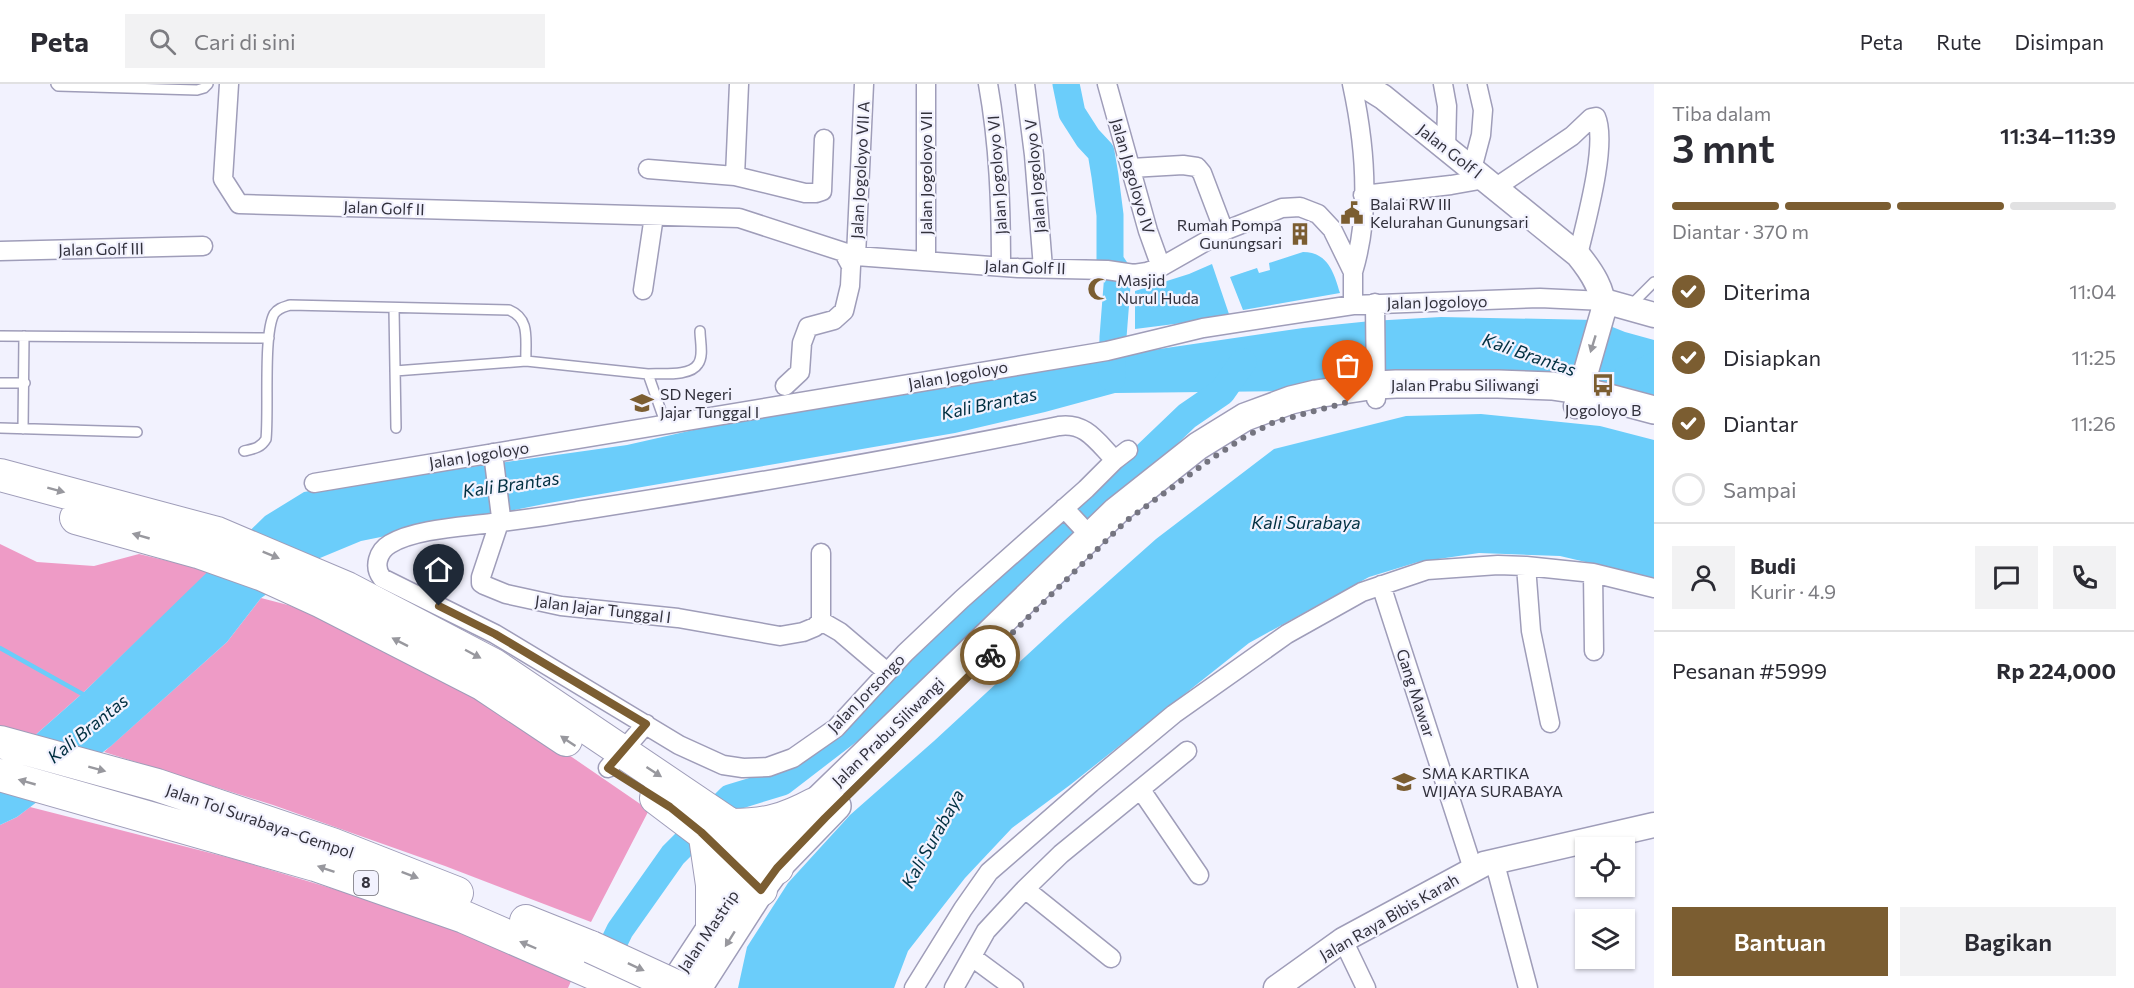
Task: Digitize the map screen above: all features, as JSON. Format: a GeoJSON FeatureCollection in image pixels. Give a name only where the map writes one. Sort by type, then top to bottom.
{"type":"FeatureCollection","features":[{"type":"Feature","properties":{"kind":"highway"},"geometry":{"type":"LineString","coordinates":[[0,475],[207,543],[334,595],[494,665],[615,760],[679,801],[715,828],[762,871]]}},
{"type":"Feature","properties":{"kind":"highway"},"geometry":{"type":"LineString","coordinates":[[0,496],[207,543]]}},
{"type":"Feature","properties":{"kind":"highway","name":"Jalan Tol Surabaya–Gempol"},"geometry":{"type":"LineString","coordinates":[[0,742],[157,785],[332,844],[586,957],[627,988]]}},
{"type":"Feature","properties":{"kind":"highway","name":"Jalan Tol Surabaya–Gempol"},"geometry":{"type":"LineString","coordinates":[[0,775],[144,815],[347,876],[680,988]]}},
{"type":"Feature","properties":{"kind":"highway"},"geometry":{"type":"LineString","coordinates":[[715,828],[767,824],[814,804]]}},
{"type":"Feature","properties":{"kind":"highway"},"geometry":{"type":"LineString","coordinates":[[712,925],[715,828]]}},
{"type":"Feature","properties":{"kind":"main road","name":"Jalan Golf I"},"geometry":{"type":"LineString","coordinates":[[1362,84],[1383,98],[1578,255],[1589,269],[1604,307]]}},
{"type":"Feature","properties":{"kind":"main road"},"geometry":{"type":"LineString","coordinates":[[1579,390],[1604,307],[1646,310]]}},
{"type":"Feature","properties":{"kind":"main road","name":"Jalan Prabu Siliwangi"},"geometry":{"type":"LineString","coordinates":[[762,871],[814,804],[1089,535],[1198,446],[1245,417],[1291,400],[1316,394],[1376,387],[1498,384],[1552,386],[1579,390],[1654,410]]}},
{"type":"Feature","properties":{"kind":"main road","name":"Jalan Prabu Siliwangi"},"geometry":{"type":"LineString","coordinates":[[762,871],[825,818],[1126,521],[1211,459],[1254,432],[1292,416],[1348,402],[1376,387]]}},
{"type":"Feature","properties":{"kind":"main road","name":"Jalan Prabu Siliwangi"},"geometry":{"type":"LineString","coordinates":[[1579,390],[1654,428]]}},
{"type":"Feature","properties":{"kind":"main road","name":"Jalan Raya Bibis Karah"},"geometry":{"type":"LineString","coordinates":[[1276,988],[1343,940],[1484,864],[1654,825]]}},
{"type":"Feature","properties":{"kind":"main road","name":"Jalan Mastrip"},"geometry":{"type":"LineString","coordinates":[[671,988],[712,925],[762,871]]}},
{"type":"Feature","properties":{"kind":"main road","name":"Jalan Mastrip"},"geometry":{"type":"LineString","coordinates":[[698,988],[762,871]]}},
{"type":"Feature","properties":{"kind":"street","name":"Jalan Golf II"},"geometry":{"type":"LineString","coordinates":[[229,84],[223,179],[239,204],[739,218],[850,254],[1001,267],[1107,270],[1140,274],[1161,267],[1224,231],[1290,206],[1309,209],[1325,220],[1332,229],[1353,272],[1353,305]]}},
{"type":"Feature","properties":{"kind":"street"},"geometry":{"type":"LineString","coordinates":[[735,176],[739,84]]}},
{"type":"Feature","properties":{"kind":"street","name":"Jalan Jogoloyo VII A"},"geometry":{"type":"LineString","coordinates":[[785,386],[800,372],[802,343],[808,327],[834,320],[844,311],[850,286],[850,254],[864,84]]}},
{"type":"Feature","properties":{"kind":"street","name":"Jalan Jogoloyo VII"},"geometry":{"type":"LineString","coordinates":[[926,84],[926,261]]}},
{"type":"Feature","properties":{"kind":"street","name":"Jalan Jogoloyo VI"},"geometry":{"type":"LineString","coordinates":[[988,84],[1000,185],[1001,267]]}},
{"type":"Feature","properties":{"kind":"street","name":"Jalan Jogoloyo V"},"geometry":{"type":"LineString","coordinates":[[1025,84],[1034,155],[1043,268]]}},
{"type":"Feature","properties":{"kind":"street","name":"Jalan Jogoloyo IV"},"geometry":{"type":"LineString","coordinates":[[1107,84],[1161,267]]}},
{"type":"Feature","properties":{"kind":"street"},"geometry":{"type":"LineString","coordinates":[[1352,84],[1359,115],[1363,195],[1361,243],[1353,272]]}},
{"type":"Feature","properties":{"kind":"street"},"geometry":{"type":"LineString","coordinates":[[1443,84],[1447,106],[1446,150]]}},
{"type":"Feature","properties":{"kind":"street"},"geometry":{"type":"LineString","coordinates":[[1477,84],[1484,110],[1481,135],[1484,178]]}},
{"type":"Feature","properties":{"kind":"street"},"geometry":{"type":"LineString","coordinates":[[1363,195],[1484,178],[1507,182],[1572,136],[1591,118],[1597,118],[1598,153],[1578,255]]}},
{"type":"Feature","properties":{"kind":"street"},"geometry":{"type":"LineString","coordinates":[[648,169],[735,176],[805,193],[816,193],[822,191],[824,139]]}},
{"type":"Feature","properties":{"kind":"street"},"geometry":{"type":"LineString","coordinates":[[1131,168],[1183,165],[1197,167],[1202,173],[1224,231]]}},
{"type":"Feature","properties":{"kind":"street"},"geometry":{"type":"LineString","coordinates":[[643,290],[654,216]]}},
{"type":"Feature","properties":{"kind":"street","name":"Jalan Golf III"},"geometry":{"type":"LineString","coordinates":[[0,251],[203,246]]}},
{"type":"Feature","properties":{"kind":"street","name":"Jalan Jogoloyo"},"geometry":{"type":"LineString","coordinates":[[314,483],[493,456],[1114,350],[1203,328],[1353,305],[1375,310],[1540,298],[1604,307]]}},
{"type":"Feature","properties":{"kind":"street"},"geometry":{"type":"LineString","coordinates":[[1375,310],[1376,387]]}},
{"type":"Feature","properties":{"kind":"street","name":"Jalan Jorsongo"},"geometry":{"type":"LineString","coordinates":[[1069,424],[1086,431],[1122,455],[1065,510],[962,599],[887,672],[836,728],[793,758],[768,767],[743,768],[723,765],[680,745],[495,634],[382,578],[377,573],[376,567],[381,552],[390,544],[406,537],[449,528],[576,512],[961,446],[1069,424]]}},
{"type":"Feature","properties":{"kind":"street","name":"Jalan Jajar Tunggal I"},"geometry":{"type":"LineString","coordinates":[[493,456],[500,520],[480,580],[484,585],[506,594],[561,606],[678,618],[780,636],[803,632],[815,627],[821,621]]}},
{"type":"Feature","properties":{"kind":"street"},"geometry":{"type":"LineString","coordinates":[[1065,510],[1089,535]]}},
{"type":"Feature","properties":{"kind":"street"},"geometry":{"type":"LineString","coordinates":[[821,554],[821,621],[840,632],[887,672]]}},
{"type":"Feature","properties":{"kind":"street"},"geometry":{"type":"LineString","coordinates":[[914,988],[951,926],[989,872],[1167,720],[1287,634],[1362,592],[1412,573],[1440,567],[1498,565],[1593,573],[1654,588]]}},
{"type":"Feature","properties":{"kind":"street"},"geometry":{"type":"LineString","coordinates":[[1526,566],[1529,619],[1550,723]]}},
{"type":"Feature","properties":{"kind":"street"},"geometry":{"type":"LineString","coordinates":[[1593,573],[1594,651]]}},
{"type":"Feature","properties":{"kind":"street","name":"Gang Mawar"},"geometry":{"type":"LineString","coordinates":[[1381,585],[1528,988]]}},
{"type":"Feature","properties":{"kind":"street"},"geometry":{"type":"LineString","coordinates":[[615,760],[646,724]]}},
{"type":"Feature","properties":{"kind":"street"},"geometry":{"type":"LineString","coordinates":[[954,988],[986,931],[1025,889],[1061,854],[1187,751]]}},
{"type":"Feature","properties":{"kind":"street"},"geometry":{"type":"LineString","coordinates":[[1141,790],[1199,875]]}},
{"type":"Feature","properties":{"kind":"street"},"geometry":{"type":"LineString","coordinates":[[1025,889],[1111,958]]}},
{"type":"Feature","properties":{"kind":"street"},"geometry":{"type":"LineString","coordinates":[[1343,940],[1366,988]]}},
{"type":"Feature","properties":{"kind":"street"},"geometry":{"type":"LineString","coordinates":[[972,957],[1014,988]]}},
{"type":"Feature","properties":{"kind":"lane"},"geometry":{"type":"LineString","coordinates":[[56,84],[58,86],[204,88],[208,84]]}},
{"type":"Feature","properties":{"kind":"lane"},"geometry":{"type":"LineString","coordinates":[[1646,310],[1654,282]]}},
{"type":"Feature","properties":{"kind":"lane"},"geometry":{"type":"LineString","coordinates":[[244,451],[257,448],[266,439],[269,338],[274,315],[279,309],[290,305],[509,310],[519,314],[525,325],[526,361]]}},
{"type":"Feature","properties":{"kind":"lane"},"geometry":{"type":"LineString","coordinates":[[393,309],[396,428]]}},
{"type":"Feature","properties":{"kind":"lane"},"geometry":{"type":"LineString","coordinates":[[395,371],[526,361],[648,374],[684,372],[693,369],[701,357],[700,331]]}},
{"type":"Feature","properties":{"kind":"lane"},"geometry":{"type":"LineString","coordinates":[[0,336],[269,338]]}},
{"type":"Feature","properties":{"kind":"lane"},"geometry":{"type":"LineString","coordinates":[[23,429],[24,336]]}},
{"type":"Feature","properties":{"kind":"lane"},"geometry":{"type":"LineString","coordinates":[[648,374],[666,425]]}},
{"type":"Feature","properties":{"kind":"lane"},"geometry":{"type":"LineString","coordinates":[[0,383],[25,383]]}},
{"type":"Feature","properties":{"kind":"lane"},"geometry":{"type":"LineString","coordinates":[[0,428],[137,432]]}},
{"type":"Feature","properties":{"kind":"shaded area"},"geometry":{"type":"Polygon","coordinates":[[[0,544],[37,562],[94,566],[139,554],[210,571],[84,692],[32,738],[0,728],[0,544]]]}},
{"type":"Feature","properties":{"kind":"shaded area"},"geometry":{"type":"Polygon","coordinates":[[[261,598],[288,605],[363,634],[531,729],[649,810],[591,922],[445,866],[273,805],[104,752],[227,642],[261,598]]]}},
{"type":"Feature","properties":{"kind":"shaded area"},"geometry":{"type":"Polygon","coordinates":[[[30,807],[234,859],[437,920],[572,979],[568,988],[0,988],[0,825],[17,817],[30,807]]]}},
{"type":"Feature","properties":{"kind":"water"},"geometry":{"type":"Polygon","coordinates":[[[1303,252],[1318,256],[1329,265],[1340,293],[1243,310],[1230,277],[1257,268],[1259,273],[1270,270],[1269,263],[1303,252]]]}},
{"type":"Feature","properties":{"kind":"water"},"geometry":{"type":"Polygon","coordinates":[[[1212,264],[1230,317],[1135,329],[1135,291],[1189,274],[1212,264]]]}},
{"type":"Feature","properties":{"kind":"water"},"geometry":{"type":"Polygon","coordinates":[[[1441,317],[1595,320],[1654,340],[1654,396],[1613,385],[1582,373],[1506,372],[1292,391],[1115,393],[955,433],[549,503],[361,541],[320,558],[261,598],[227,642],[111,746],[17,817],[0,825],[0,756],[32,738],[84,692],[265,516],[304,492],[627,445],[764,414],[1003,372],[1303,328],[1441,317]]]}},
{"type":"Feature","properties":{"kind":"water","name":"Kali Surabaya"},"geometry":{"type":"Polygon","coordinates":[[[1481,414],[1600,426],[1654,440],[1654,578],[1560,556],[1479,553],[1418,562],[1369,577],[1249,643],[1012,828],[965,878],[908,951],[894,988],[738,988],[747,947],[788,883],[850,815],[1156,539],[1274,449],[1406,416],[1481,414]]]}},
{"type":"Feature","properties":{"kind":"waterway","name":"Kali Brantas"},"geometry":{"type":"LineString","coordinates":[[1066,84],[1072,113],[1088,138],[1101,152],[1105,176],[1110,215],[1110,261],[1118,273],[1112,378]]}},
{"type":"Feature","properties":{"kind":"waterway"},"geometry":{"type":"LineString","coordinates":[[599,973],[620,930],[673,855],[730,798],[782,782],[894,696],[1187,416],[1222,392],[1243,362]]}},
{"type":"Feature","properties":{"kind":"waterway","name":"Kali Brantas"},"geometry":{"type":"LineString","coordinates":[[1562,367],[1613,385],[1654,366]]}},
{"type":"Feature","properties":{"kind":"waterway"},"geometry":{"type":"LineString","coordinates":[[0,648],[86,696]]}},
{"type":"Feature","properties":{"kind":"way so far"},"geometry":{"type":"LineString","coordinates":[[990,655],[1126,521],[1232,444],[1274,422],[1348,402]]}},
{"type":"Feature","properties":{"kind":"place","name":"Balai RW III Kelurahan Gunungsari"},"geometry":{"type":"Point","coordinates":[1352,213]}},
{"type":"Feature","properties":{"kind":"place","name":"Rumah Pompa Gunungsari"},"geometry":{"type":"Point","coordinates":[1300,234]}},
{"type":"Feature","properties":{"kind":"place","name":"Masjid Nurul Huda"},"geometry":{"type":"Point","coordinates":[1099,289]}},
{"type":"Feature","properties":{"kind":"place","name":"Jogoloyo B"},"geometry":{"type":"Point","coordinates":[1603,385]}},
{"type":"Feature","properties":{"kind":"place","name":"SD Negeri Jajar Tunggal I"},"geometry":{"type":"Point","coordinates":[642,403]}},
{"type":"Feature","properties":{"kind":"place","name":"SMA KARTIKA WIJAYA SURABAYA"},"geometry":{"type":"Point","coordinates":[1404,782]}},
{"type":"Feature","properties":{"kind":"route"},"geometry":{"type":"LineString","coordinates":[[439,606],[495,634],[646,724],[608,768],[670,807],[701,832],[761,890],[777,868],[825,818],[990,655]]}}]}
